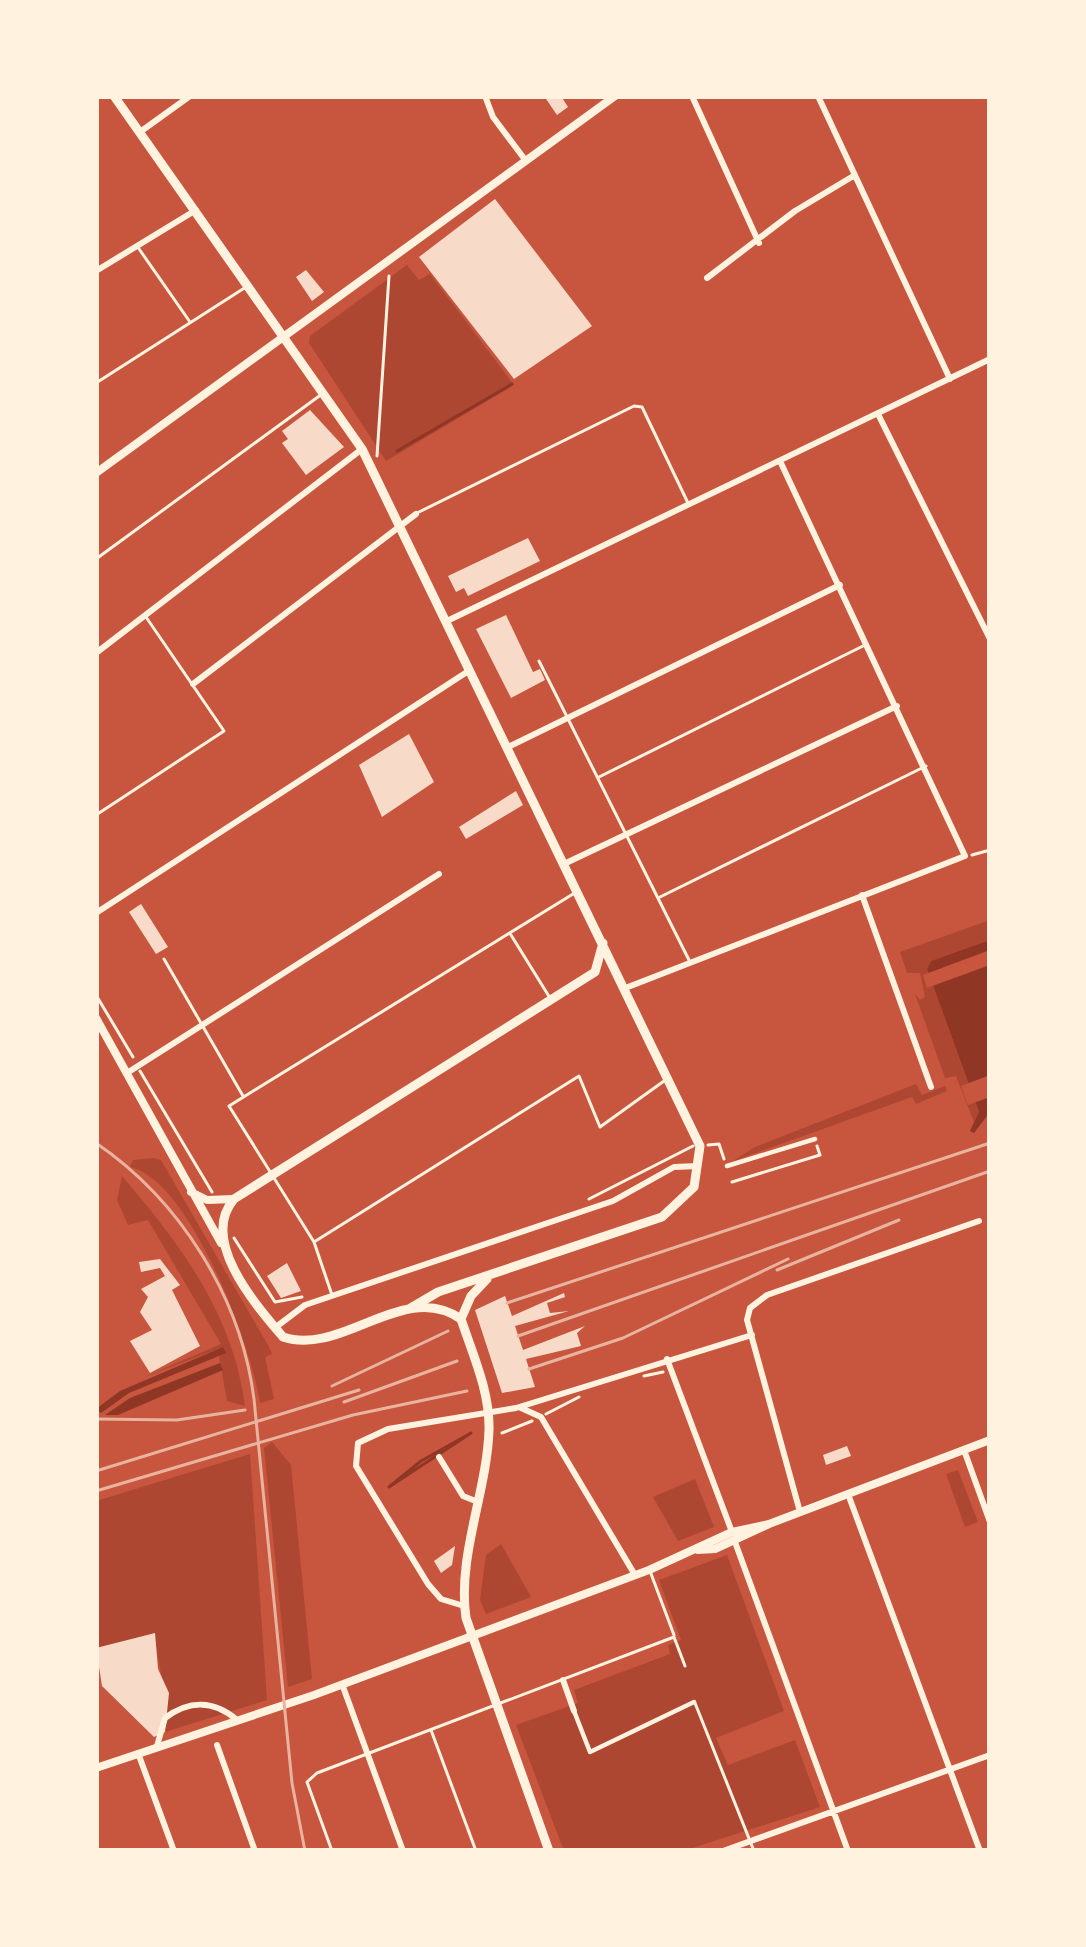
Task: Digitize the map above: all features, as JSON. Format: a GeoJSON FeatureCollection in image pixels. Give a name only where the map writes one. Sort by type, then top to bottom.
{"type":"FeatureCollection","features":[{"type":"Feature","properties":{"kind":"main road"},"geometry":{"type":"LineString","coordinates":[[115,96],[362,448],[704,1145],[689,1195],[656,1220],[438,1292],[409,1310]]}},
{"type":"Feature","properties":{"kind":"main road"},"geometry":{"type":"LineString","coordinates":[[96,473],[615,96]]}},
{"type":"Feature","properties":{"kind":"main road"},"geometry":{"type":"LineString","coordinates":[[221,1243],[220,1223],[234,1199],[595,972],[603,938]]}},
{"type":"Feature","properties":{"kind":"main road"},"geometry":{"type":"LineString","coordinates":[[595,972],[627,985]]}},
{"type":"Feature","properties":{"kind":"main road"},"geometry":{"type":"LineString","coordinates":[[96,1018],[190,1192],[275,1328],[291,1340],[306,1340],[409,1310],[436,1307],[461,1319]]}},
{"type":"Feature","properties":{"kind":"main road"},"geometry":{"type":"LineString","coordinates":[[190,1192],[207,1199],[234,1199]]}},
{"type":"Feature","properties":{"kind":"main road"},"geometry":{"type":"LineString","coordinates":[[492,1276],[471,1295],[461,1319],[489,1414],[464,1606],[470,1636],[549,1851]]}},
{"type":"Feature","properties":{"kind":"main road"},"geometry":{"type":"LineString","coordinates":[[96,1768],[342,1684],[990,1440]]}},
{"type":"Feature","properties":{"kind":"street"},"geometry":{"type":"LineString","coordinates":[[140,132],[190,96]]}},
{"type":"Feature","properties":{"kind":"street"},"geometry":{"type":"LineString","coordinates":[[485,96],[493,117],[526,160]]}},
{"type":"Feature","properties":{"kind":"street"},"geometry":{"type":"LineString","coordinates":[[692,96],[759,243]]}},
{"type":"Feature","properties":{"kind":"street"},"geometry":{"type":"LineString","coordinates":[[818,96],[950,379]]}},
{"type":"Feature","properties":{"kind":"street"},"geometry":{"type":"LineString","coordinates":[[706,278],[759,243],[794,211],[855,175]]}},
{"type":"Feature","properties":{"kind":"street"},"geometry":{"type":"LineString","coordinates":[[96,272],[196,210]]}},
{"type":"Feature","properties":{"kind":"street"},"geometry":{"type":"LineString","coordinates":[[446,622],[990,359]]}},
{"type":"Feature","properties":{"kind":"street"},"geometry":{"type":"LineString","coordinates":[[878,414],[990,639]]}},
{"type":"Feature","properties":{"kind":"street"},"geometry":{"type":"LineString","coordinates":[[96,653],[362,448]]}},
{"type":"Feature","properties":{"kind":"street"},"geometry":{"type":"LineString","coordinates":[[627,985],[964,856],[780,460]]}},
{"type":"Feature","properties":{"kind":"street"},"geometry":{"type":"LineString","coordinates":[[193,684],[416,514]]}},
{"type":"Feature","properties":{"kind":"street"},"geometry":{"type":"LineString","coordinates":[[508,747],[840,585]]}},
{"type":"Feature","properties":{"kind":"street"},"geometry":{"type":"LineString","coordinates":[[96,913],[470,670]]}},
{"type":"Feature","properties":{"kind":"street"},"geometry":{"type":"LineString","coordinates":[[566,863],[897,706]]}},
{"type":"Feature","properties":{"kind":"street"},"geometry":{"type":"LineString","coordinates":[[128,1073],[439,874]]}},
{"type":"Feature","properties":{"kind":"street"},"geometry":{"type":"LineString","coordinates":[[862,895],[931,1087]]}},
{"type":"Feature","properties":{"kind":"street"},"geometry":{"type":"LineString","coordinates":[[727,1166],[814,1138]]}},
{"type":"Feature","properties":{"kind":"street"},"geometry":{"type":"LineString","coordinates":[[275,1328],[305,1305],[614,1201],[674,1167],[701,1166]]}},
{"type":"Feature","properties":{"kind":"street"},"geometry":{"type":"LineString","coordinates":[[800,1512],[747,1315],[760,1298],[979,1221]]}},
{"type":"Feature","properties":{"kind":"street"},"geometry":{"type":"LineString","coordinates":[[464,1606],[433,1592],[353,1456],[358,1443],[377,1432],[516,1408],[752,1335]]}},
{"type":"Feature","properties":{"kind":"street"},"geometry":{"type":"LineString","coordinates":[[667,1359],[848,1851]]}},
{"type":"Feature","properties":{"kind":"street"},"geometry":{"type":"LineString","coordinates":[[516,1408],[541,1417],[635,1575]]}},
{"type":"Feature","properties":{"kind":"street"},"geometry":{"type":"LineString","coordinates":[[964,1450],[990,1522]]}},
{"type":"Feature","properties":{"kind":"street"},"geometry":{"type":"LineString","coordinates":[[439,1457],[463,1496],[478,1502]]}},
{"type":"Feature","properties":{"kind":"street"},"geometry":{"type":"LineString","coordinates":[[848,1494],[980,1851]]}},
{"type":"Feature","properties":{"kind":"street"},"geometry":{"type":"LineString","coordinates":[[563,1680],[590,1752],[694,1702]]}},
{"type":"Feature","properties":{"kind":"street"},"geometry":{"type":"LineString","coordinates":[[342,1684],[403,1851]]}},
{"type":"Feature","properties":{"kind":"street"},"geometry":{"type":"LineString","coordinates":[[157,1746],[165,1718],[186,1706],[212,1705],[237,1720]]}},
{"type":"Feature","properties":{"kind":"street"},"geometry":{"type":"LineString","coordinates":[[217,1745],[255,1851]]}},
{"type":"Feature","properties":{"kind":"street"},"geometry":{"type":"LineString","coordinates":[[138,1753],[174,1851]]}},
{"type":"Feature","properties":{"kind":"street"},"geometry":{"type":"LineString","coordinates":[[724,1851],[990,1755]]}},
{"type":"Feature","properties":{"kind":"lane"},"geometry":{"type":"LineString","coordinates":[[137,246],[191,323]]}},
{"type":"Feature","properties":{"kind":"lane"},"geometry":{"type":"LineString","coordinates":[[96,383],[249,285]]}},
{"type":"Feature","properties":{"kind":"lane"},"geometry":{"type":"LineString","coordinates":[[96,560],[324,393]]}},
{"type":"Feature","properties":{"kind":"lane"},"geometry":{"type":"LineString","coordinates":[[416,514],[634,406],[643,407],[689,504]]}},
{"type":"Feature","properties":{"kind":"lane"},"geometry":{"type":"LineString","coordinates":[[96,815],[224,731],[145,616]]}},
{"type":"Feature","properties":{"kind":"lane"},"geometry":{"type":"LineString","coordinates":[[597,777],[868,644]]}},
{"type":"Feature","properties":{"kind":"lane"},"geometry":{"type":"LineString","coordinates":[[538,661],[691,963]]}},
{"type":"Feature","properties":{"kind":"lane"},"geometry":{"type":"LineString","coordinates":[[658,898],[926,766]]}},
{"type":"Feature","properties":{"kind":"lane"},"geometry":{"type":"LineString","coordinates":[[332,1295],[314,1242],[229,1106],[580,890]]}},
{"type":"Feature","properties":{"kind":"lane"},"geometry":{"type":"LineString","coordinates":[[510,933],[550,1000]]}},
{"type":"Feature","properties":{"kind":"lane"},"geometry":{"type":"LineString","coordinates":[[164,959],[244,1097]]}},
{"type":"Feature","properties":{"kind":"lane"},"geometry":{"type":"LineString","coordinates":[[314,1242],[579,1076],[600,1127],[671,1077]]}},
{"type":"Feature","properties":{"kind":"lane"},"geometry":{"type":"LineString","coordinates":[[649,1570],[685,1666]]}},
{"type":"Feature","properties":{"kind":"lane"},"geometry":{"type":"LineString","coordinates":[[332,1851],[307,1782],[367,1753],[674,1637]]}},
{"type":"Feature","properties":{"kind":"lane"},"geometry":{"type":"LineString","coordinates":[[694,1702],[702,1711],[754,1851]]}},
{"type":"Feature","properties":{"kind":"lane"},"geometry":{"type":"LineString","coordinates":[[430,1730],[476,1851]]}},
{"type":"Feature","properties":{"kind":"path"},"geometry":{"type":"LineString","coordinates":[[376,476],[389,276]]}},
{"type":"Feature","properties":{"kind":"path"},"geometry":{"type":"LineString","coordinates":[[964,856],[990,850]]}},
{"type":"Feature","properties":{"kind":"path"},"geometry":{"type":"LineString","coordinates":[[96,995],[132,1056]]}},
{"type":"Feature","properties":{"kind":"path"},"geometry":{"type":"LineString","coordinates":[[142,1074],[213,1195]]}},
{"type":"Feature","properties":{"kind":"path"},"geometry":{"type":"LineString","coordinates":[[732,1182],[820,1155],[814,1138]]}},
{"type":"Feature","properties":{"kind":"path"},"geometry":{"type":"LineString","coordinates":[[704,1145],[719,1144],[727,1166]]}},
{"type":"Feature","properties":{"kind":"path"},"geometry":{"type":"LineString","coordinates":[[584,1201],[688,1147]]}},
{"type":"Feature","properties":{"kind":"path"},"geometry":{"type":"LineString","coordinates":[[230,1232],[278,1303]]}},
{"type":"Feature","properties":{"kind":"path"},"geometry":{"type":"LineString","coordinates":[[648,1378],[664,1372]]}},
{"type":"Feature","properties":{"kind":"path"},"geometry":{"type":"LineString","coordinates":[[545,1414],[576,1402]]}},
{"type":"Feature","properties":{"kind":"path"},"geometry":{"type":"LineString","coordinates":[[502,1432],[537,1418]]}},
{"type":"Feature","properties":{"kind":"shaded area"},"geometry":{"type":"Polygon","coordinates":[[[407,265],[419,280],[430,274],[514,385],[386,461],[309,343],[310,336],[407,265]]]}},
{"type":"Feature","properties":{"kind":"shaded area"},"geometry":{"type":"Polygon","coordinates":[[[990,920],[990,940],[931,961],[927,969],[979,1113],[974,1122],[956,1076],[945,1078],[915,994],[920,1000],[925,997],[920,973],[907,973],[900,952],[990,920]]]}},
{"type":"Feature","properties":{"kind":"shaded area"},"geometry":{"type":"Polygon","coordinates":[[[990,940],[990,1112],[974,1133],[970,1131],[979,1112],[927,969],[931,961],[990,940]]]}},
{"type":"Feature","properties":{"kind":"shaded area"},"geometry":{"type":"Polygon","coordinates":[[[916,1084],[922,1095],[945,1086],[947,1091],[916,1104],[912,1097],[733,1161],[755,1147],[916,1084]]]}},
{"type":"Feature","properties":{"kind":"shaded area"},"geometry":{"type":"Polygon","coordinates":[[[133,1160],[161,1160],[269,1347],[272,1354],[265,1357],[274,1399],[260,1403],[231,1306],[195,1232],[152,1178],[130,1167],[133,1160]]]}},
{"type":"Feature","properties":{"kind":"shaded area"},"geometry":{"type":"Polygon","coordinates":[[[122,1176],[201,1282],[229,1341],[245,1406],[227,1401],[219,1356],[225,1353],[223,1347],[142,1378],[221,1344],[148,1220],[128,1225],[117,1200],[122,1176]]]}},
{"type":"Feature","properties":{"kind":"shaded area"},"geometry":{"type":"Polygon","coordinates":[[[223,1347],[226,1353],[129,1393],[101,1413],[96,1409],[120,1391],[223,1347]]]}},
{"type":"Feature","properties":{"kind":"shaded area"},"geometry":{"type":"Polygon","coordinates":[[[220,1363],[223,1370],[118,1415],[105,1415],[130,1398],[220,1363]]]}},
{"type":"Feature","properties":{"kind":"shaded area"},"geometry":{"type":"Polygon","coordinates":[[[272,1442],[291,1465],[312,1679],[288,1687],[264,1448],[272,1442]]]}},
{"type":"Feature","properties":{"kind":"shaded area"},"geometry":{"type":"Polygon","coordinates":[[[250,1454],[267,1700],[165,1732],[155,1634],[96,1648],[96,1501],[250,1454]]]}},
{"type":"Feature","properties":{"kind":"shaded area"},"geometry":{"type":"Polygon","coordinates":[[[958,1470],[978,1522],[965,1527],[946,1474],[958,1470]]]}},
{"type":"Feature","properties":{"kind":"shaded area"},"geometry":{"type":"Polygon","coordinates":[[[695,1479],[714,1527],[678,1541],[653,1497],[695,1479]]]}},
{"type":"Feature","properties":{"kind":"shaded area"},"geometry":{"type":"Polygon","coordinates":[[[501,1544],[531,1597],[486,1614],[480,1600],[486,1555],[501,1544]]]}},
{"type":"Feature","properties":{"kind":"shaded area"},"geometry":{"type":"Polygon","coordinates":[[[727,1555],[784,1711],[716,1738],[728,1765],[795,1740],[820,1807],[683,1851],[564,1851],[516,1725],[578,1703],[574,1690],[670,1654],[668,1645],[681,1640],[659,1580],[727,1555]]]}},
{"type":"Feature","properties":{"kind":"pier"},"geometry":{"type":"Polygon","coordinates":[[[990,950],[990,965],[927,988],[923,975],[990,950]]]}},
{"type":"Feature","properties":{"kind":"pier"},"geometry":{"type":"Polygon","coordinates":[[[990,1075],[990,1097],[968,1105],[961,1086],[990,1075]]]}},
{"type":"Feature","properties":{"kind":"building"},"geometry":{"type":"Polygon","coordinates":[[[544,96],[561,96],[568,107],[557,115],[544,96]]]}},
{"type":"Feature","properties":{"kind":"building"},"geometry":{"type":"Polygon","coordinates":[[[495,199],[592,326],[514,379],[419,257],[495,199]]]}},
{"type":"Feature","properties":{"kind":"building"},"geometry":{"type":"Polygon","coordinates":[[[306,270],[324,292],[312,301],[296,277],[306,270]]]}},
{"type":"Feature","properties":{"kind":"building"},"geometry":{"type":"Polygon","coordinates":[[[310,410],[344,447],[306,475],[282,443],[288,439],[282,431],[310,410]]]}},
{"type":"Feature","properties":{"kind":"building"},"geometry":{"type":"Polygon","coordinates":[[[528,538],[540,561],[468,596],[464,588],[456,592],[448,576],[528,538]]]}},
{"type":"Feature","properties":{"kind":"building"},"geometry":{"type":"Polygon","coordinates":[[[506,615],[533,672],[540,669],[545,680],[511,698],[476,629],[506,615]]]}},
{"type":"Feature","properties":{"kind":"building"},"geometry":{"type":"Polygon","coordinates":[[[409,734],[434,782],[382,817],[359,765],[409,734]]]}},
{"type":"Feature","properties":{"kind":"building"},"geometry":{"type":"Polygon","coordinates":[[[516,791],[523,805],[466,839],[459,827],[516,791]]]}},
{"type":"Feature","properties":{"kind":"building"},"geometry":{"type":"Polygon","coordinates":[[[141,904],[168,947],[156,954],[129,912],[141,904]]]}},
{"type":"Feature","properties":{"kind":"building"},"geometry":{"type":"Polygon","coordinates":[[[160,1259],[180,1285],[172,1290],[200,1346],[150,1373],[130,1341],[152,1330],[140,1312],[148,1297],[141,1289],[165,1276],[160,1268],[141,1272],[139,1262],[160,1259]]]}},
{"type":"Feature","properties":{"kind":"building"},"geometry":{"type":"Polygon","coordinates":[[[287,1263],[301,1291],[281,1298],[267,1276],[287,1263]]]}},
{"type":"Feature","properties":{"kind":"building"},"geometry":{"type":"Polygon","coordinates":[[[564,1293],[565,1297],[547,1303],[550,1313],[569,1311],[515,1326],[523,1350],[585,1326],[577,1333],[581,1346],[526,1359],[535,1387],[502,1393],[475,1310],[505,1296],[512,1316],[564,1293]]]}},
{"type":"Feature","properties":{"kind":"building"},"geometry":{"type":"Polygon","coordinates":[[[847,1446],[851,1456],[826,1465],[823,1455],[847,1446]]]}},
{"type":"Feature","properties":{"kind":"building"},"geometry":{"type":"Polygon","coordinates":[[[455,1546],[452,1565],[441,1573],[434,1561],[455,1546]]]}},
{"type":"Feature","properties":{"kind":"building"},"geometry":{"type":"Polygon","coordinates":[[[155,1633],[158,1669],[169,1693],[165,1732],[154,1737],[102,1686],[96,1648],[155,1633]]]}},
{"type":"Feature","properties":{"kind":"waterway"},"geometry":{"type":"LineString","coordinates":[[397,451],[512,384]]}},
{"type":"Feature","properties":{"kind":"waterway"},"geometry":{"type":"LineString","coordinates":[[471,1433],[389,1487],[421,1461],[471,1433]]}},
{"type":"Feature","properties":{"kind":"railway"},"geometry":{"type":"LineString","coordinates":[[96,1143],[155,1193],[180,1223],[221,1289],[247,1361],[292,1783],[305,1851]]}},
{"type":"Feature","properties":{"kind":"railway"},"geometry":{"type":"LineString","coordinates":[[507,1303],[990,1143]]}},
{"type":"Feature","properties":{"kind":"railway"},"geometry":{"type":"LineString","coordinates":[[518,1336],[990,1171]]}},
{"type":"Feature","properties":{"kind":"railway"},"geometry":{"type":"LineString","coordinates":[[777,1270],[899,1220]]}},
{"type":"Feature","properties":{"kind":"railway"},"geometry":{"type":"LineString","coordinates":[[529,1369],[623,1338],[788,1259]]}},
{"type":"Feature","properties":{"kind":"railway"},"geometry":{"type":"LineString","coordinates":[[332,1386],[448,1331]]}},
{"type":"Feature","properties":{"kind":"railway"},"geometry":{"type":"LineString","coordinates":[[344,1402],[457,1361]]}},
{"type":"Feature","properties":{"kind":"railway"},"geometry":{"type":"LineString","coordinates":[[96,1471],[359,1390]]}},
{"type":"Feature","properties":{"kind":"railway"},"geometry":{"type":"LineString","coordinates":[[96,1491],[353,1415],[467,1391]]}},
{"type":"Feature","properties":{"kind":"railway"},"geometry":{"type":"LineString","coordinates":[[96,1419],[177,1420],[245,1410]]}}]}
